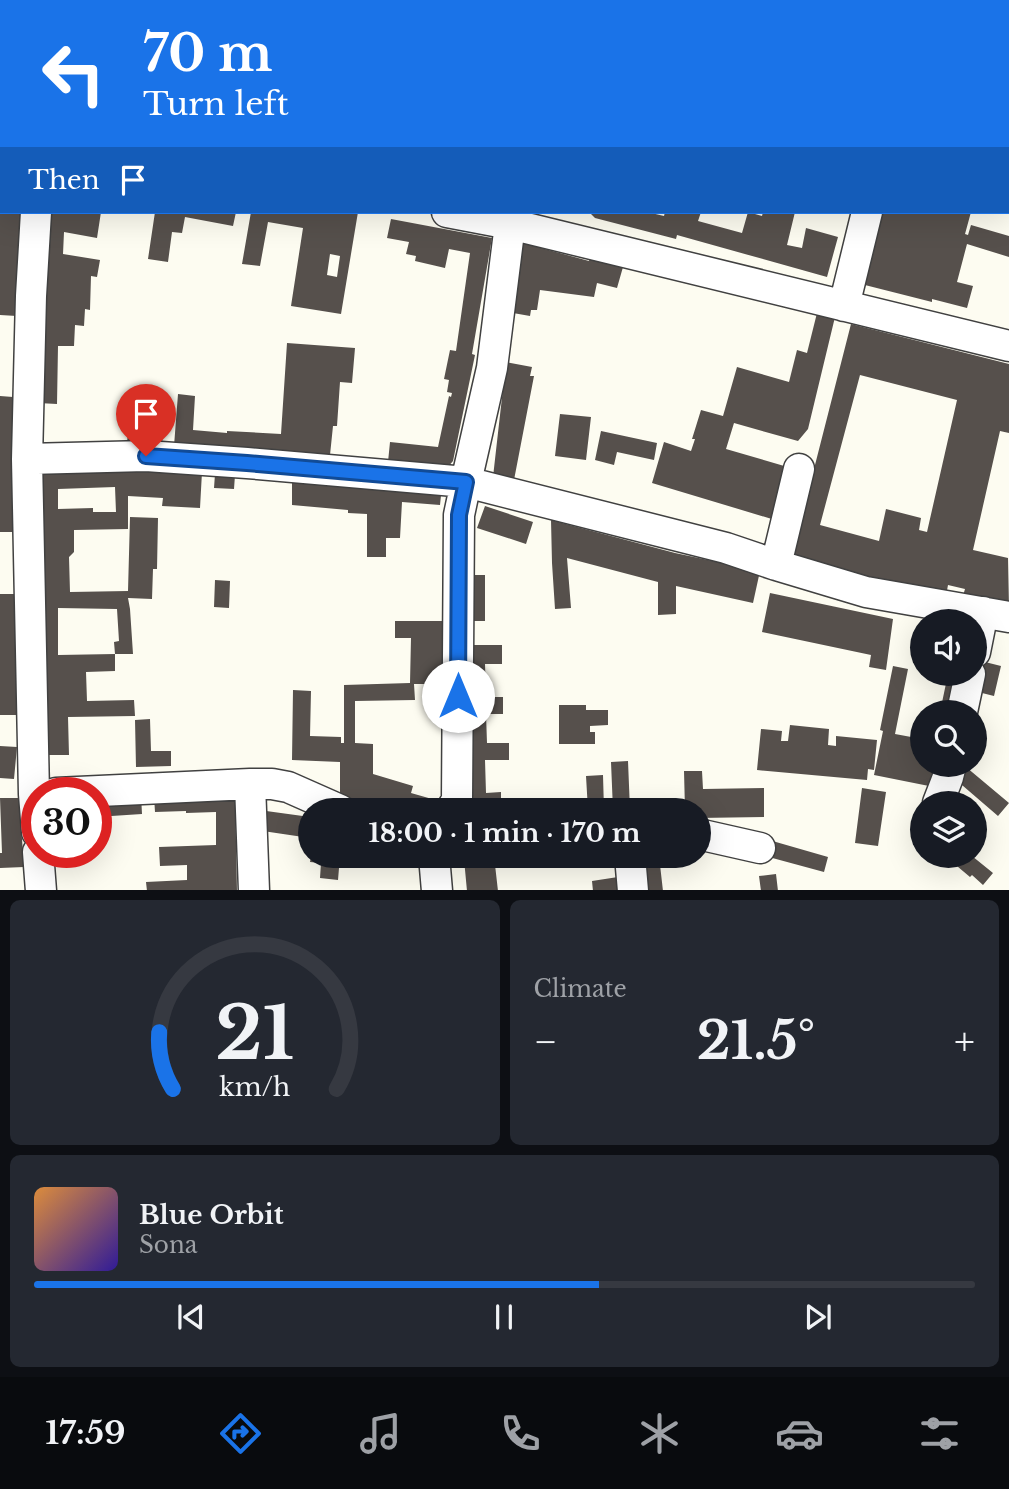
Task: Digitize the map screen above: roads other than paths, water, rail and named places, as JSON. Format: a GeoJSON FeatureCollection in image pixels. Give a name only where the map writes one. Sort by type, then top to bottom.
{"type":"FeatureCollection","features":[{"type":"Feature","properties":{"kind":"street"},"geometry":{"type":"LineString","coordinates":[[36,214],[27,459],[41,777]]}},
{"type":"Feature","properties":{"kind":"street"},"geometry":{"type":"LineString","coordinates":[[458,214],[510,223],[1009,346]]}},
{"type":"Feature","properties":{"kind":"street"},"geometry":{"type":"LineString","coordinates":[[844,306],[867,214]]}},
{"type":"Feature","properties":{"kind":"street"},"geometry":{"type":"LineString","coordinates":[[457,798],[459,515],[492,368],[510,223]]}},
{"type":"Feature","properties":{"kind":"street"},"geometry":{"type":"LineString","coordinates":[[27,459],[146,456],[466,482],[726,548],[866,592],[996,615],[987,631]]}},
{"type":"Feature","properties":{"kind":"street"},"geometry":{"type":"LineString","coordinates":[[776,565],[799,469]]}},
{"type":"Feature","properties":{"kind":"street"},"geometry":{"type":"LineString","coordinates":[[112,790],[272,784],[288,787],[313,798]]}},
{"type":"Feature","properties":{"kind":"street"},"geometry":{"type":"LineString","coordinates":[[250,785],[254,890]]}},
{"type":"Feature","properties":{"kind":"street"},"geometry":{"type":"LineString","coordinates":[[711,837],[760,848]]}},
{"type":"Feature","properties":{"kind":"street"},"geometry":{"type":"LineString","coordinates":[[39,868],[41,890]]}},
{"type":"Feature","properties":{"kind":"street"},"geometry":{"type":"LineString","coordinates":[[435,868],[437,890]]}},
{"type":"Feature","properties":{"kind":"street"},"geometry":{"type":"LineString","coordinates":[[630,868],[633,890]]}}]}
